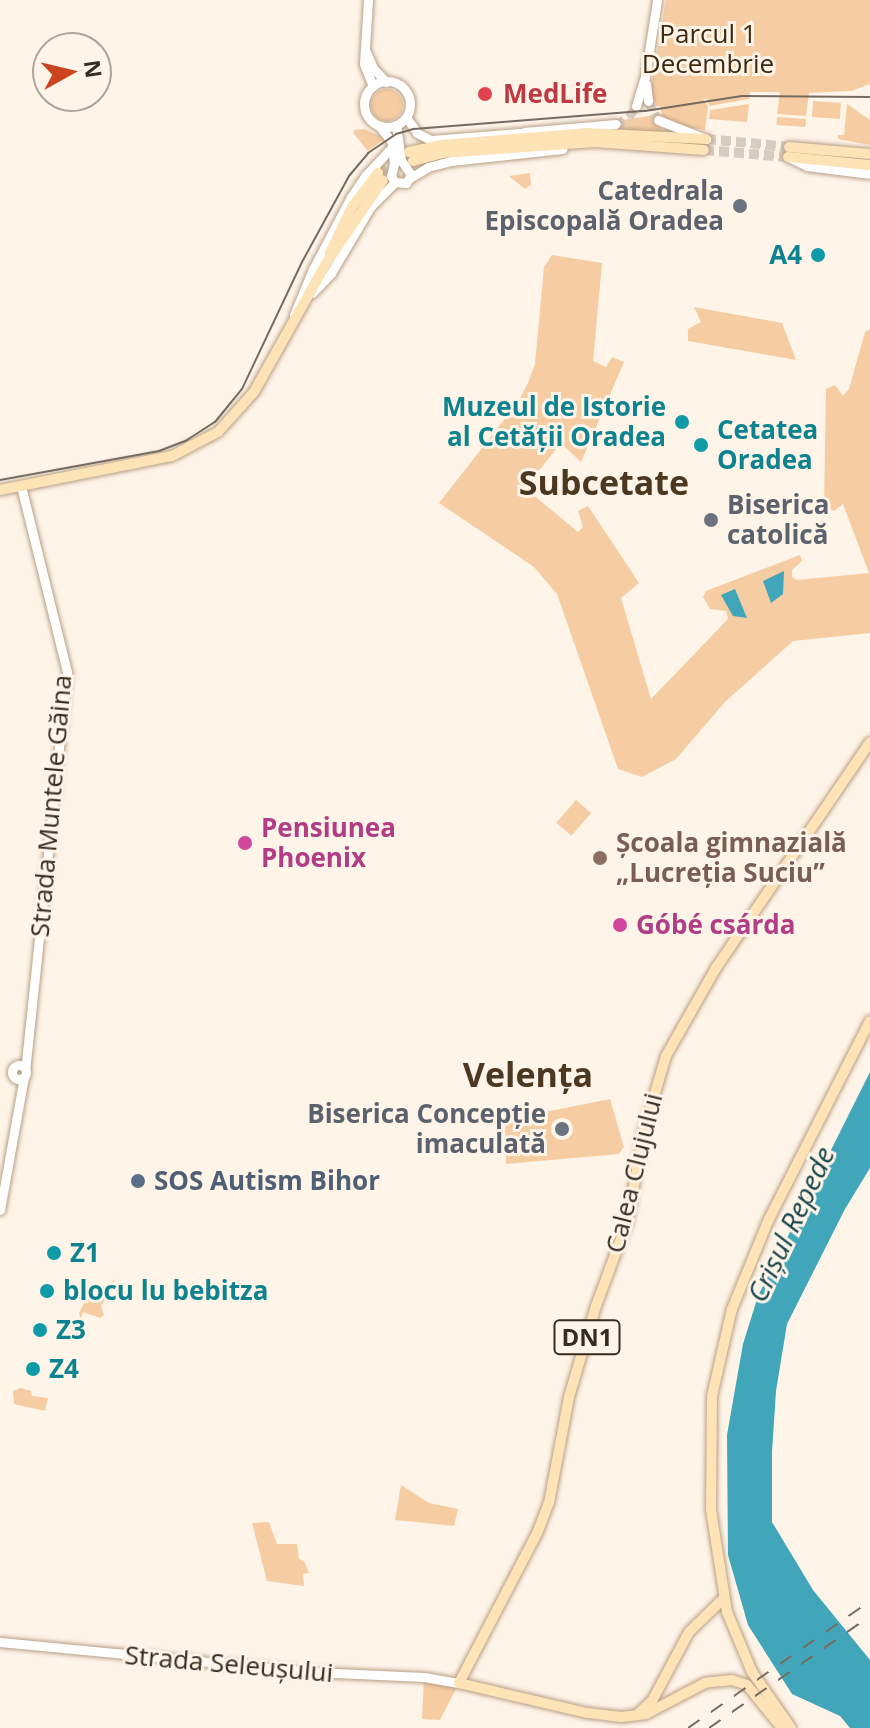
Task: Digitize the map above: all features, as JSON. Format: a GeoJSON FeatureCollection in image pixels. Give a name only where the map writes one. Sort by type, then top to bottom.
{"type":"FeatureCollection","features":[{"type":"Feature","properties":{"kind":"main road"},"geometry":{"type":"LineString","coordinates":[[368,0],[364,69],[373,86]]}},
{"type":"Feature","properties":{"kind":"main road"},"geometry":{"type":"LineString","coordinates":[[636,106],[645,77],[657,0]]}},
{"type":"Feature","properties":{"kind":"main road"},"geometry":{"type":"LineString","coordinates":[[364,45],[373,68],[386,82]]}},
{"type":"Feature","properties":{"kind":"main road"},"geometry":{"type":"LineString","coordinates":[[645,77],[648,101]]}},
{"type":"Feature","properties":{"kind":"main road"},"geometry":{"type":"LineString","coordinates":[[602,139],[451,161],[428,167],[404,184],[395,182],[391,176],[390,138],[368,117],[364,107],[366,96],[373,86],[386,82],[401,86],[408,96],[406,117],[417,133],[431,140],[525,135],[705,144]]}},
{"type":"Feature","properties":{"kind":"main road"},"geometry":{"type":"LineString","coordinates":[[379,126],[396,125],[406,117]]}},
{"type":"Feature","properties":{"kind":"main road"},"geometry":{"type":"LineString","coordinates":[[658,120],[705,144]]}},
{"type":"Feature","properties":{"kind":"main road"},"geometry":{"type":"LineString","coordinates":[[616,124],[432,146],[411,156],[602,139],[673,137],[705,144]]}},
{"type":"Feature","properties":{"kind":"main road"},"geometry":{"type":"LineString","coordinates":[[396,125],[401,160],[410,178]]}},
{"type":"Feature","properties":{"kind":"main road"},"geometry":{"type":"LineString","coordinates":[[293,322],[313,269],[351,197],[392,147]]}},
{"type":"Feature","properties":{"kind":"main road"},"geometry":{"type":"LineString","coordinates":[[788,152],[870,154]]}},
{"type":"Feature","properties":{"kind":"main road"},"geometry":{"type":"LineString","coordinates":[[788,152],[870,165]]}},
{"type":"Feature","properties":{"kind":"main road"},"geometry":{"type":"LineString","coordinates":[[788,152],[807,166],[870,174]]}},
{"type":"Feature","properties":{"kind":"main road"},"geometry":{"type":"LineString","coordinates":[[0,490],[161,459],[207,441],[244,406],[327,262],[352,207],[380,176]]}},
{"type":"Feature","properties":{"kind":"main road"},"geometry":{"type":"LineString","coordinates":[[306,298],[331,273],[371,206],[395,182]]}},
{"type":"Feature","properties":{"kind":"main road","name":"Strada Muntele Găina"},"geometry":{"type":"LineString","coordinates":[[0,1210],[28,1034],[67,672],[21,486]]}},
{"type":"Feature","properties":{"kind":"main road","name":"Calea Clujului"},"geometry":{"type":"LineString","coordinates":[[459,1683],[538,1531],[549,1503],[569,1397],[596,1306],[628,1220],[643,1134],[666,1056],[716,968],[870,742]]}},
{"type":"Feature","properties":{"kind":"main road"},"geometry":{"type":"LineString","coordinates":[[791,1728],[760,1685],[731,1625],[724,1598],[711,1510],[709,1464],[712,1396],[721,1346],[769,1219],[870,1021]]}},
{"type":"Feature","properties":{"kind":"main road"},"geometry":{"type":"LineString","coordinates":[[638,1715],[652,1701],[689,1632],[724,1598]]}},
{"type":"Feature","properties":{"kind":"main road","name":"Strada Seleușului"},"geometry":{"type":"LineString","coordinates":[[0,1642],[266,1668],[424,1677],[459,1683]]}},
{"type":"Feature","properties":{"kind":"main road"},"geometry":{"type":"LineString","coordinates":[[459,1683],[587,1713],[638,1715],[655,1710],[705,1683],[723,1679],[747,1685],[781,1725]]}},
{"type":"Feature","properties":{"kind":"green space","name":"Parcul 1 Decembrie"},"geometry":{"type":"Polygon","coordinates":[[[666,0],[870,0],[870,84],[851,91],[809,93],[806,116],[777,114],[780,92],[750,92],[749,99],[709,106],[707,99],[703,99],[708,106],[705,130],[655,122],[664,133],[617,129],[616,121],[662,114],[660,106],[655,107],[651,88],[666,0]]]}},
{"type":"Feature","properties":{"kind":"green space"},"geometry":{"type":"Polygon","coordinates":[[[387,89],[398,94],[403,105],[398,116],[387,121],[376,116],[371,105],[376,94],[387,89]]]}},
{"type":"Feature","properties":{"kind":"green space"},"geometry":{"type":"Polygon","coordinates":[[[813,101],[841,103],[840,119],[812,117],[813,101]]]}},
{"type":"Feature","properties":{"kind":"green space"},"geometry":{"type":"Polygon","coordinates":[[[749,104],[747,122],[709,119],[710,110],[749,104]]]}},
{"type":"Feature","properties":{"kind":"green space"},"geometry":{"type":"Polygon","coordinates":[[[847,104],[870,120],[870,145],[838,139],[838,135],[844,135],[847,104]]]}},
{"type":"Feature","properties":{"kind":"green space"},"geometry":{"type":"Polygon","coordinates":[[[777,117],[806,119],[805,127],[776,125],[777,117]]]}},
{"type":"Feature","properties":{"kind":"green space"},"geometry":{"type":"Polygon","coordinates":[[[365,129],[385,139],[368,151],[354,134],[354,130],[365,129]]]}},
{"type":"Feature","properties":{"kind":"green space"},"geometry":{"type":"Polygon","coordinates":[[[530,173],[531,185],[525,189],[509,176],[530,173]]]}},
{"type":"Feature","properties":{"kind":"green space"},"geometry":{"type":"Polygon","coordinates":[[[552,255],[602,263],[593,361],[606,367],[612,357],[624,362],[581,462],[561,443],[525,488],[578,532],[583,527],[578,511],[588,506],[639,583],[621,598],[651,699],[728,619],[726,611],[710,609],[703,597],[706,591],[800,555],[802,561],[792,570],[792,577],[797,580],[869,573],[843,504],[834,511],[824,507],[826,389],[835,385],[843,396],[849,389],[865,332],[870,329],[870,633],[793,641],[725,702],[676,759],[642,777],[618,769],[557,594],[534,567],[439,503],[518,402],[528,383],[535,364],[544,267],[552,255]]]}},
{"type":"Feature","properties":{"kind":"green space"},"geometry":{"type":"Polygon","coordinates":[[[694,307],[782,323],[796,360],[688,341],[688,329],[701,322],[694,307]]]}},
{"type":"Feature","properties":{"kind":"green space"},"geometry":{"type":"Polygon","coordinates":[[[576,800],[591,813],[571,836],[556,823],[576,800]]]}},
{"type":"Feature","properties":{"kind":"green space"},"geometry":{"type":"Polygon","coordinates":[[[610,1099],[624,1147],[619,1154],[506,1164],[505,1120],[610,1099]]]}},
{"type":"Feature","properties":{"kind":"green space"},"geometry":{"type":"Polygon","coordinates":[[[115,1279],[109,1296],[101,1305],[104,1315],[100,1318],[83,1312],[81,1319],[79,1313],[90,1291],[107,1287],[115,1279]]]}},
{"type":"Feature","properties":{"kind":"green space"},"geometry":{"type":"Polygon","coordinates":[[[21,1388],[31,1391],[32,1396],[48,1398],[45,1411],[14,1404],[13,1391],[21,1388]]]}},
{"type":"Feature","properties":{"kind":"green space"},"geometry":{"type":"Polygon","coordinates":[[[401,1485],[429,1503],[458,1509],[454,1526],[395,1520],[401,1485]]]}},
{"type":"Feature","properties":{"kind":"green space"},"geometry":{"type":"Polygon","coordinates":[[[269,1522],[277,1544],[297,1544],[299,1559],[304,1561],[309,1573],[303,1574],[304,1586],[267,1581],[252,1523],[269,1522]]]}},
{"type":"Feature","properties":{"kind":"green space"},"geometry":{"type":"Polygon","coordinates":[[[424,1677],[459,1683],[440,1720],[422,1719],[424,1677]]]}},
{"type":"Feature","properties":{"kind":"water"},"geometry":{"type":"Polygon","coordinates":[[[784,571],[783,594],[771,603],[763,581],[784,571]]]}},
{"type":"Feature","properties":{"kind":"water"},"geometry":{"type":"Polygon","coordinates":[[[735,589],[747,618],[733,616],[721,595],[735,589]]]}},
{"type":"Feature","properties":{"kind":"water"},"geometry":{"type":"Polygon","coordinates":[[[870,1072],[870,1168],[845,1209],[787,1324],[776,1391],[772,1452],[772,1522],[813,1590],[870,1660],[870,1728],[850,1728],[840,1716],[792,1694],[748,1625],[728,1555],[727,1435],[743,1344],[758,1296],[870,1072]]]}},
{"type":"Feature","properties":{"kind":"tunnel"},"geometry":{"type":"LineString","coordinates":[[648,101],[658,120]]}},
{"type":"Feature","properties":{"kind":"tunnel"},"geometry":{"type":"LineString","coordinates":[[616,124],[629,117],[636,106]]}},
{"type":"Feature","properties":{"kind":"tunnel"},"geometry":{"type":"LineString","coordinates":[[706,139],[789,147]]}},
{"type":"Feature","properties":{"kind":"tunnel"},"geometry":{"type":"LineString","coordinates":[[704,150],[788,157]]}},
{"type":"Feature","properties":{"kind":"tunnel"},"geometry":{"type":"LineString","coordinates":[[378,173],[400,156]]}},
{"type":"Feature","properties":{"kind":"tram line"},"geometry":{"type":"LineString","coordinates":[[0,480],[159,451],[187,440],[215,422],[242,389],[302,262],[349,176],[368,153],[396,134],[414,129],[645,111],[742,96],[870,97]]}},
{"type":"Feature","properties":{"kind":"railway"},"geometry":{"type":"LineString","coordinates":[[688,1728],[870,1601]]}},
{"type":"Feature","properties":{"kind":"railway"},"geometry":{"type":"LineString","coordinates":[[709,1728],[870,1616]]}},
{"type":"Feature","properties":{"kind":"place","name":"MedLife"},"geometry":{"type":"Point","coordinates":[485,94]}},
{"type":"Feature","properties":{"kind":"place","name":"Catedrala Episcopală Oradea"},"geometry":{"type":"Point","coordinates":[740,206]}},
{"type":"Feature","properties":{"kind":"place","name":"A4"},"geometry":{"type":"Point","coordinates":[818,255]}},
{"type":"Feature","properties":{"kind":"place","name":"Muzeul de Istorie al Cetății Oradea"},"geometry":{"type":"Point","coordinates":[682,422]}},
{"type":"Feature","properties":{"kind":"place","name":"Cetatea Oradea"},"geometry":{"type":"Point","coordinates":[701,445]}},
{"type":"Feature","properties":{"kind":"place","name":"Biserica catolică"},"geometry":{"type":"Point","coordinates":[711,520]}},
{"type":"Feature","properties":{"kind":"place","name":"Pensiunea Phoenix"},"geometry":{"type":"Point","coordinates":[245,843]}},
{"type":"Feature","properties":{"kind":"place","name":"Școala gimnazială „Lucreția Suciu”"},"geometry":{"type":"Point","coordinates":[600,858]}},
{"type":"Feature","properties":{"kind":"place","name":"Góbé csárda"},"geometry":{"type":"Point","coordinates":[620,925]}},
{"type":"Feature","properties":{"kind":"place","name":"Biserica Concepție imaculată"},"geometry":{"type":"Point","coordinates":[562,1129]}},
{"type":"Feature","properties":{"kind":"place","name":"SOS Autism Bihor"},"geometry":{"type":"Point","coordinates":[138,1181]}},
{"type":"Feature","properties":{"kind":"place","name":"Z1"},"geometry":{"type":"Point","coordinates":[54,1253]}},
{"type":"Feature","properties":{"kind":"place","name":"blocu lu bebitza"},"geometry":{"type":"Point","coordinates":[47,1291]}},
{"type":"Feature","properties":{"kind":"place","name":"Z3"},"geometry":{"type":"Point","coordinates":[40,1330]}},
{"type":"Feature","properties":{"kind":"place","name":"Z4"},"geometry":{"type":"Point","coordinates":[33,1369]}},
{"type":"Feature","properties":{"kind":"district","name":"Subcetate"},"geometry":{"type":"Point","coordinates":[604,483]}},
{"type":"Feature","properties":{"kind":"district","name":"Velența"},"geometry":{"type":"Point","coordinates":[528,1075]}},
{"type":"Feature","properties":{"kind":"water label","name":"Crișul Repede"},"geometry":{"type":"Point","coordinates":[790,1224]}}]}
